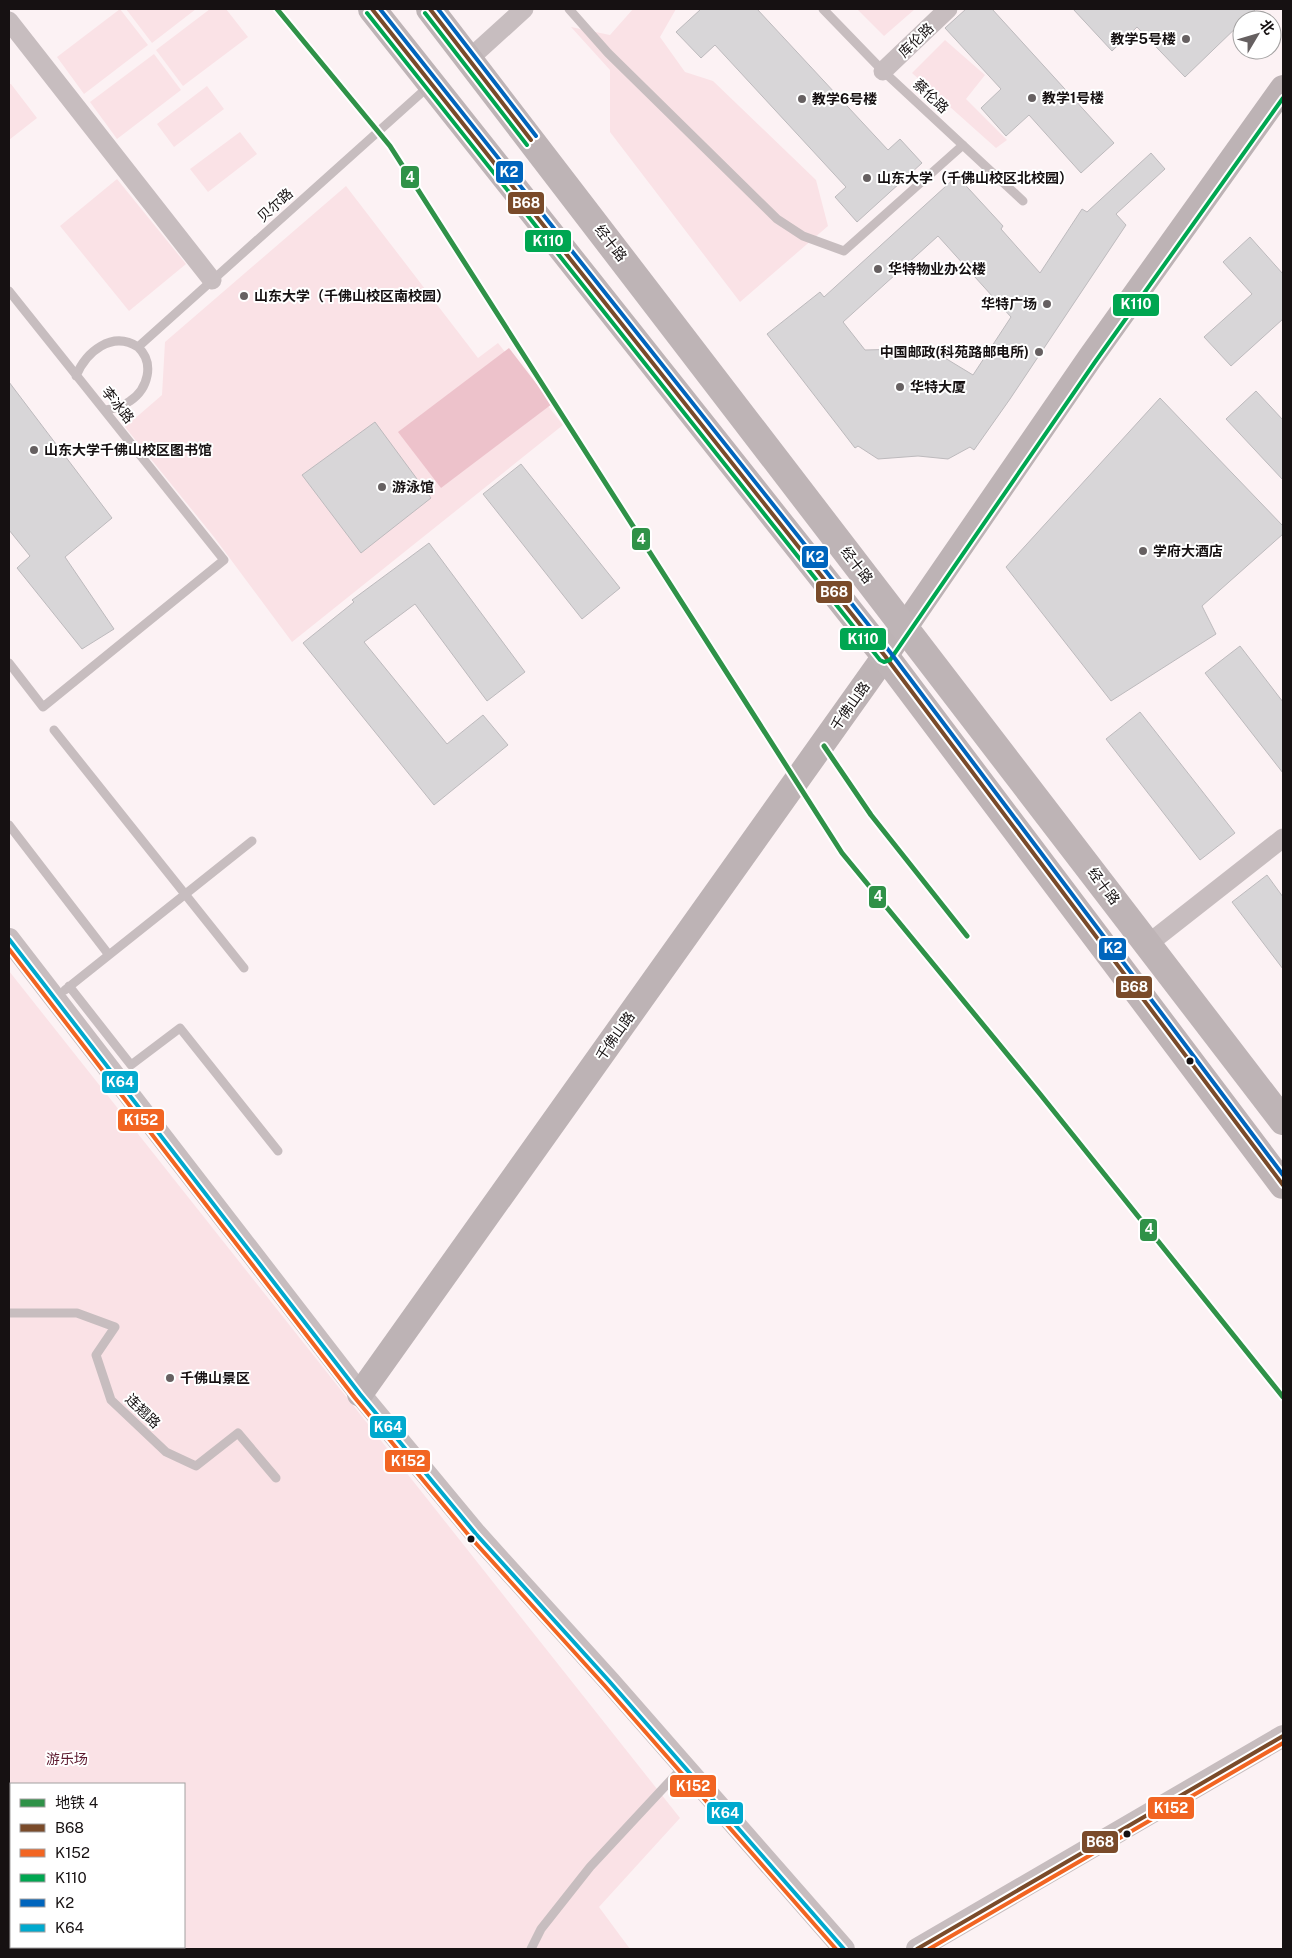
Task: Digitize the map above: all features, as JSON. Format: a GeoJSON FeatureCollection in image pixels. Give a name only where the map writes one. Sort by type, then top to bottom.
{"type":"FeatureCollection","features":[{"type":"Feature","properties":{"kind":"highway"},"geometry":{"type":"LineString","coordinates":[[372,9],[885,656],[1283,1185]]}},
{"type":"Feature","properties":{"kind":"highway","name":"经十路"},"geometry":{"type":"LineString","coordinates":[[430,9],[1283,1121]]}},
{"type":"Feature","properties":{"kind":"main road","name":"千佛山路"},"geometry":{"type":"LineString","coordinates":[[360,1394],[885,656],[1084,366],[1283,88]]}},
{"type":"Feature","properties":{"kind":"street"},"geometry":{"type":"LineString","coordinates":[[469,58],[524,9]]}},
{"type":"Feature","properties":{"kind":"street","name":"库伦路"},"geometry":{"type":"LineString","coordinates":[[883,71],[948,9]]}},
{"type":"Feature","properties":{"kind":"street"},"geometry":{"type":"LineString","coordinates":[[9,21],[212,280]]}},
{"type":"Feature","properties":{"kind":"street"},"geometry":{"type":"LineString","coordinates":[[1148,944],[1283,838]]}},
{"type":"Feature","properties":{"kind":"street"},"geometry":{"type":"LineString","coordinates":[[9,939],[62,992],[360,1394],[476,1534],[844,1949]]}},
{"type":"Feature","properties":{"kind":"street"},"geometry":{"type":"LineString","coordinates":[[917,1949],[1283,1736]]}},
{"type":"Feature","properties":{"kind":"lane"},"geometry":{"type":"LineString","coordinates":[[570,9],[608,53],[777,219],[803,236],[844,252],[963,144]]}},
{"type":"Feature","properties":{"kind":"lane","name":"蔡伦路"},"geometry":{"type":"LineString","coordinates":[[823,9],[883,71],[1023,202]]}},
{"type":"Feature","properties":{"kind":"lane","name":"贝尔路"},"geometry":{"type":"LineString","coordinates":[[138,347],[431,84]]}},
{"type":"Feature","properties":{"kind":"lane","name":"李冰路"},"geometry":{"type":"LineString","coordinates":[[9,290],[224,560],[43,707],[9,663]]}},
{"type":"Feature","properties":{"kind":"lane"},"geometry":{"type":"LineString","coordinates":[[76,376],[82,362],[92,351],[105,344],[119,341],[133,344],[142,351],[148,362],[148,375],[142,389],[132,400],[119,408],[104,410]]}},
{"type":"Feature","properties":{"kind":"lane"},"geometry":{"type":"LineString","coordinates":[[54,730],[244,968]]}},
{"type":"Feature","properties":{"kind":"lane"},"geometry":{"type":"LineString","coordinates":[[9,826],[109,955]]}},
{"type":"Feature","properties":{"kind":"lane"},"geometry":{"type":"LineString","coordinates":[[252,841],[62,992],[132,1065],[180,1028],[278,1151]]}},
{"type":"Feature","properties":{"kind":"lane","name":"连翘路"},"geometry":{"type":"LineString","coordinates":[[9,1313],[77,1312],[115,1327],[96,1354],[111,1400],[166,1452],[196,1466],[238,1433],[276,1478]]}},
{"type":"Feature","properties":{"kind":"lane"},"geometry":{"type":"LineString","coordinates":[[531,1949],[541,1929],[590,1867],[683,1767]]}},
{"type":"Feature","properties":{"kind":"green space"},"geometry":{"type":"Polygon","coordinates":[[[120,9],[148,45],[84,94],[57,57],[120,9]]]}},
{"type":"Feature","properties":{"kind":"green space"},"geometry":{"type":"Polygon","coordinates":[[[126,9],[196,9],[152,43],[126,9]]]}},
{"type":"Feature","properties":{"kind":"green space"},"geometry":{"type":"Polygon","coordinates":[[[210,9],[226,9],[248,37],[183,86],[156,50],[210,9]]]}},
{"type":"Feature","properties":{"kind":"green space"},"geometry":{"type":"Polygon","coordinates":[[[633,9],[676,9],[660,37],[685,72],[713,81],[816,180],[828,226],[740,302],[610,132],[610,70],[571,27],[610,35],[633,9]]]}},
{"type":"Feature","properties":{"kind":"green space"},"geometry":{"type":"Polygon","coordinates":[[[857,9],[915,9],[884,36],[857,9]]]}},
{"type":"Feature","properties":{"kind":"green space"},"geometry":{"type":"Polygon","coordinates":[[[945,40],[985,75],[966,99],[1007,140],[996,148],[912,73],[945,40]]]}},
{"type":"Feature","properties":{"kind":"green space"},"geometry":{"type":"Polygon","coordinates":[[[154,54],[181,90],[117,139],[90,102],[154,54]]]}},
{"type":"Feature","properties":{"kind":"green space"},"geometry":{"type":"Polygon","coordinates":[[[9,84],[11,84],[37,118],[9,140],[9,84]]]}},
{"type":"Feature","properties":{"kind":"green space"},"geometry":{"type":"Polygon","coordinates":[[[207,86],[224,109],[174,147],[157,124],[207,86]]]}},
{"type":"Feature","properties":{"kind":"green space"},"geometry":{"type":"Polygon","coordinates":[[[240,132],[257,154],[208,192],[190,169],[240,132]]]}},
{"type":"Feature","properties":{"kind":"green space"},"geometry":{"type":"Polygon","coordinates":[[[117,179],[186,264],[129,311],[60,226],[117,179]]]}},
{"type":"Feature","properties":{"kind":"green space"},"geometry":{"type":"Polygon","coordinates":[[[346,186],[478,358],[498,343],[563,425],[292,642],[214,537],[125,427],[162,395],[165,342],[346,186]]]}},
{"type":"Feature","properties":{"kind":"green space","name":"千佛山景区"},"geometry":{"type":"Polygon","coordinates":[[[9,971],[680,1818],[599,1907],[630,1949],[9,1949],[9,971]]]}},
{"type":"Feature","properties":{"kind":"shaded area"},"geometry":{"type":"Polygon","coordinates":[[[509,348],[552,404],[441,488],[398,432],[509,348]]]}},
{"type":"Feature","properties":{"kind":"building","name":"教学6号楼"},"geometry":{"type":"Polygon","coordinates":[[[701,9],[757,9],[888,150],[900,139],[922,163],[857,222],[835,197],[846,187],[715,45],[701,58],[676,32],[701,9]]]}},
{"type":"Feature","properties":{"kind":"building","name":"教学1号楼"},"geometry":{"type":"Polygon","coordinates":[[[966,9],[992,9],[1114,143],[1081,173],[1029,115],[1006,136],[981,108],[1001,89],[945,28],[966,9]]]}},
{"type":"Feature","properties":{"kind":"building","name":"教学5号楼"},"geometry":{"type":"Polygon","coordinates":[[[1073,9],[1256,9],[1232,10],[1232,32],[1185,77],[1137,27],[1112,51],[1073,9]]]}},
{"type":"Feature","properties":{"kind":"building"},"geometry":{"type":"Polygon","coordinates":[[[1151,153],[1165,169],[1116,214],[1126,225],[974,450],[970,447],[948,459],[918,456],[878,459],[858,446],[855,448],[767,334],[820,292],[824,297],[957,176],[1003,226],[1001,229],[1040,273],[1082,209],[1087,212],[1151,153]],[[938,236],[843,322],[865,350],[944,348],[945,358],[973,375],[1011,317],[938,236]]]}},
{"type":"Feature","properties":{"kind":"building"},"geometry":{"type":"Polygon","coordinates":[[[1250,237],[1283,274],[1283,319],[1231,366],[1204,337],[1252,294],[1223,262],[1250,237]]]}},
{"type":"Feature","properties":{"kind":"building","name":"山东大学千佛山校区图书馆"},"geometry":{"type":"Polygon","coordinates":[[[9,382],[112,518],[65,557],[114,629],[82,649],[17,568],[30,556],[9,530],[9,382]]]}},
{"type":"Feature","properties":{"kind":"building"},"geometry":{"type":"Polygon","coordinates":[[[1256,391],[1283,420],[1283,480],[1226,419],[1256,391]]]}},
{"type":"Feature","properties":{"kind":"building","name":"学府大酒店"},"geometry":{"type":"Polygon","coordinates":[[[1160,398],[1283,526],[1283,534],[1202,606],[1216,634],[1111,701],[1006,567],[1160,398]]]}},
{"type":"Feature","properties":{"kind":"building"},"geometry":{"type":"Polygon","coordinates":[[[375,422],[431,498],[361,553],[302,475],[375,422]]]}},
{"type":"Feature","properties":{"kind":"building"},"geometry":{"type":"Polygon","coordinates":[[[521,464],[620,588],[582,619],[483,494],[521,464]]]}},
{"type":"Feature","properties":{"kind":"building"},"geometry":{"type":"Polygon","coordinates":[[[429,543],[525,672],[487,701],[415,604],[364,642],[447,744],[483,715],[508,745],[434,805],[303,643],[354,602],[352,600],[429,543]]]}},
{"type":"Feature","properties":{"kind":"building"},"geometry":{"type":"Polygon","coordinates":[[[1240,646],[1283,702],[1283,773],[1205,673],[1240,646]]]}},
{"type":"Feature","properties":{"kind":"building"},"geometry":{"type":"Polygon","coordinates":[[[1140,712],[1235,833],[1200,860],[1106,739],[1140,712]]]}},
{"type":"Feature","properties":{"kind":"building"},"geometry":{"type":"Polygon","coordinates":[[[1267,875],[1283,897],[1283,969],[1232,902],[1267,875]]]}},
{"type":"Feature","properties":{"kind":"metro line","name":"4"},"geometry":{"type":"LineString","coordinates":[[277,9],[390,146],[842,853],[1040,1094],[1283,1397]]}},
{"type":"Feature","properties":{"kind":"metro line","name":"4"},"geometry":{"type":"LineString","coordinates":[[824,746],[871,815],[967,936]]}},
{"type":"Feature","properties":{"kind":"transit line","name":"B68"},"geometry":{"type":"LineString","coordinates":[[372,9],[885,656],[1283,1185]]}},
{"type":"Feature","properties":{"kind":"transit line","name":"K2"},"geometry":{"type":"LineString","coordinates":[[380,9],[890,652],[1283,1175]]}},
{"type":"Feature","properties":{"kind":"transit line","name":"B68"},"geometry":{"type":"LineString","coordinates":[[430,9],[531,140]]}},
{"type":"Feature","properties":{"kind":"transit line","name":"K2"},"geometry":{"type":"LineString","coordinates":[[438,9],[536,136]]}},
{"type":"Feature","properties":{"kind":"transit line","name":"K110"},"geometry":{"type":"LineString","coordinates":[[367,13],[880,660],[884,662],[890,660],[1095,362],[1283,98]]}},
{"type":"Feature","properties":{"kind":"transit line","name":"K110"},"geometry":{"type":"LineString","coordinates":[[425,13],[527,145]]}},
{"type":"Feature","properties":{"kind":"transit line","name":"K64"},"geometry":{"type":"LineString","coordinates":[[9,939],[360,1394],[476,1534],[610,1682],[844,1949]]}},
{"type":"Feature","properties":{"kind":"transit line","name":"K152"},"geometry":{"type":"LineString","coordinates":[[9,949],[355,1398],[471,1538],[605,1686],[836,1949]]}},
{"type":"Feature","properties":{"kind":"transit line","name":"B68"},"geometry":{"type":"LineString","coordinates":[[917,1949],[1283,1736]]}},
{"type":"Feature","properties":{"kind":"transit line","name":"K152"},"geometry":{"type":"LineString","coordinates":[[929,1949],[1283,1743]]}},
{"type":"Feature","properties":{"kind":"place","name":"教学5号楼"},"geometry":{"type":"Point","coordinates":[1186,39]}},
{"type":"Feature","properties":{"kind":"place","name":"教学1号楼"},"geometry":{"type":"Point","coordinates":[1032,98]}},
{"type":"Feature","properties":{"kind":"place","name":"教学6号楼"},"geometry":{"type":"Point","coordinates":[802,99]}},
{"type":"Feature","properties":{"kind":"place","name":"山东大学（千佛山校区北校园）"},"geometry":{"type":"Point","coordinates":[867,178]}},
{"type":"Feature","properties":{"kind":"place","name":"华特物业办公楼"},"geometry":{"type":"Point","coordinates":[878,269]}},
{"type":"Feature","properties":{"kind":"place","name":"山东大学（千佛山校区南校园）"},"geometry":{"type":"Point","coordinates":[244,296]}},
{"type":"Feature","properties":{"kind":"place","name":"华特广场"},"geometry":{"type":"Point","coordinates":[1047,304]}},
{"type":"Feature","properties":{"kind":"place","name":"中国邮政(科苑路邮电所)"},"geometry":{"type":"Point","coordinates":[1039,352]}},
{"type":"Feature","properties":{"kind":"place","name":"华特大厦"},"geometry":{"type":"Point","coordinates":[900,387]}},
{"type":"Feature","properties":{"kind":"place","name":"山东大学千佛山校区图书馆"},"geometry":{"type":"Point","coordinates":[34,450]}},
{"type":"Feature","properties":{"kind":"place","name":"游泳馆"},"geometry":{"type":"Point","coordinates":[382,487]}},
{"type":"Feature","properties":{"kind":"place","name":"学府大酒店"},"geometry":{"type":"Point","coordinates":[1143,551]}},
{"type":"Feature","properties":{"kind":"place","name":"千佛山景区"},"geometry":{"type":"Point","coordinates":[170,1378]}},
{"type":"Feature","properties":{"kind":"park label","name":"游乐场"},"geometry":{"type":"Point","coordinates":[67,1759]}}]}
